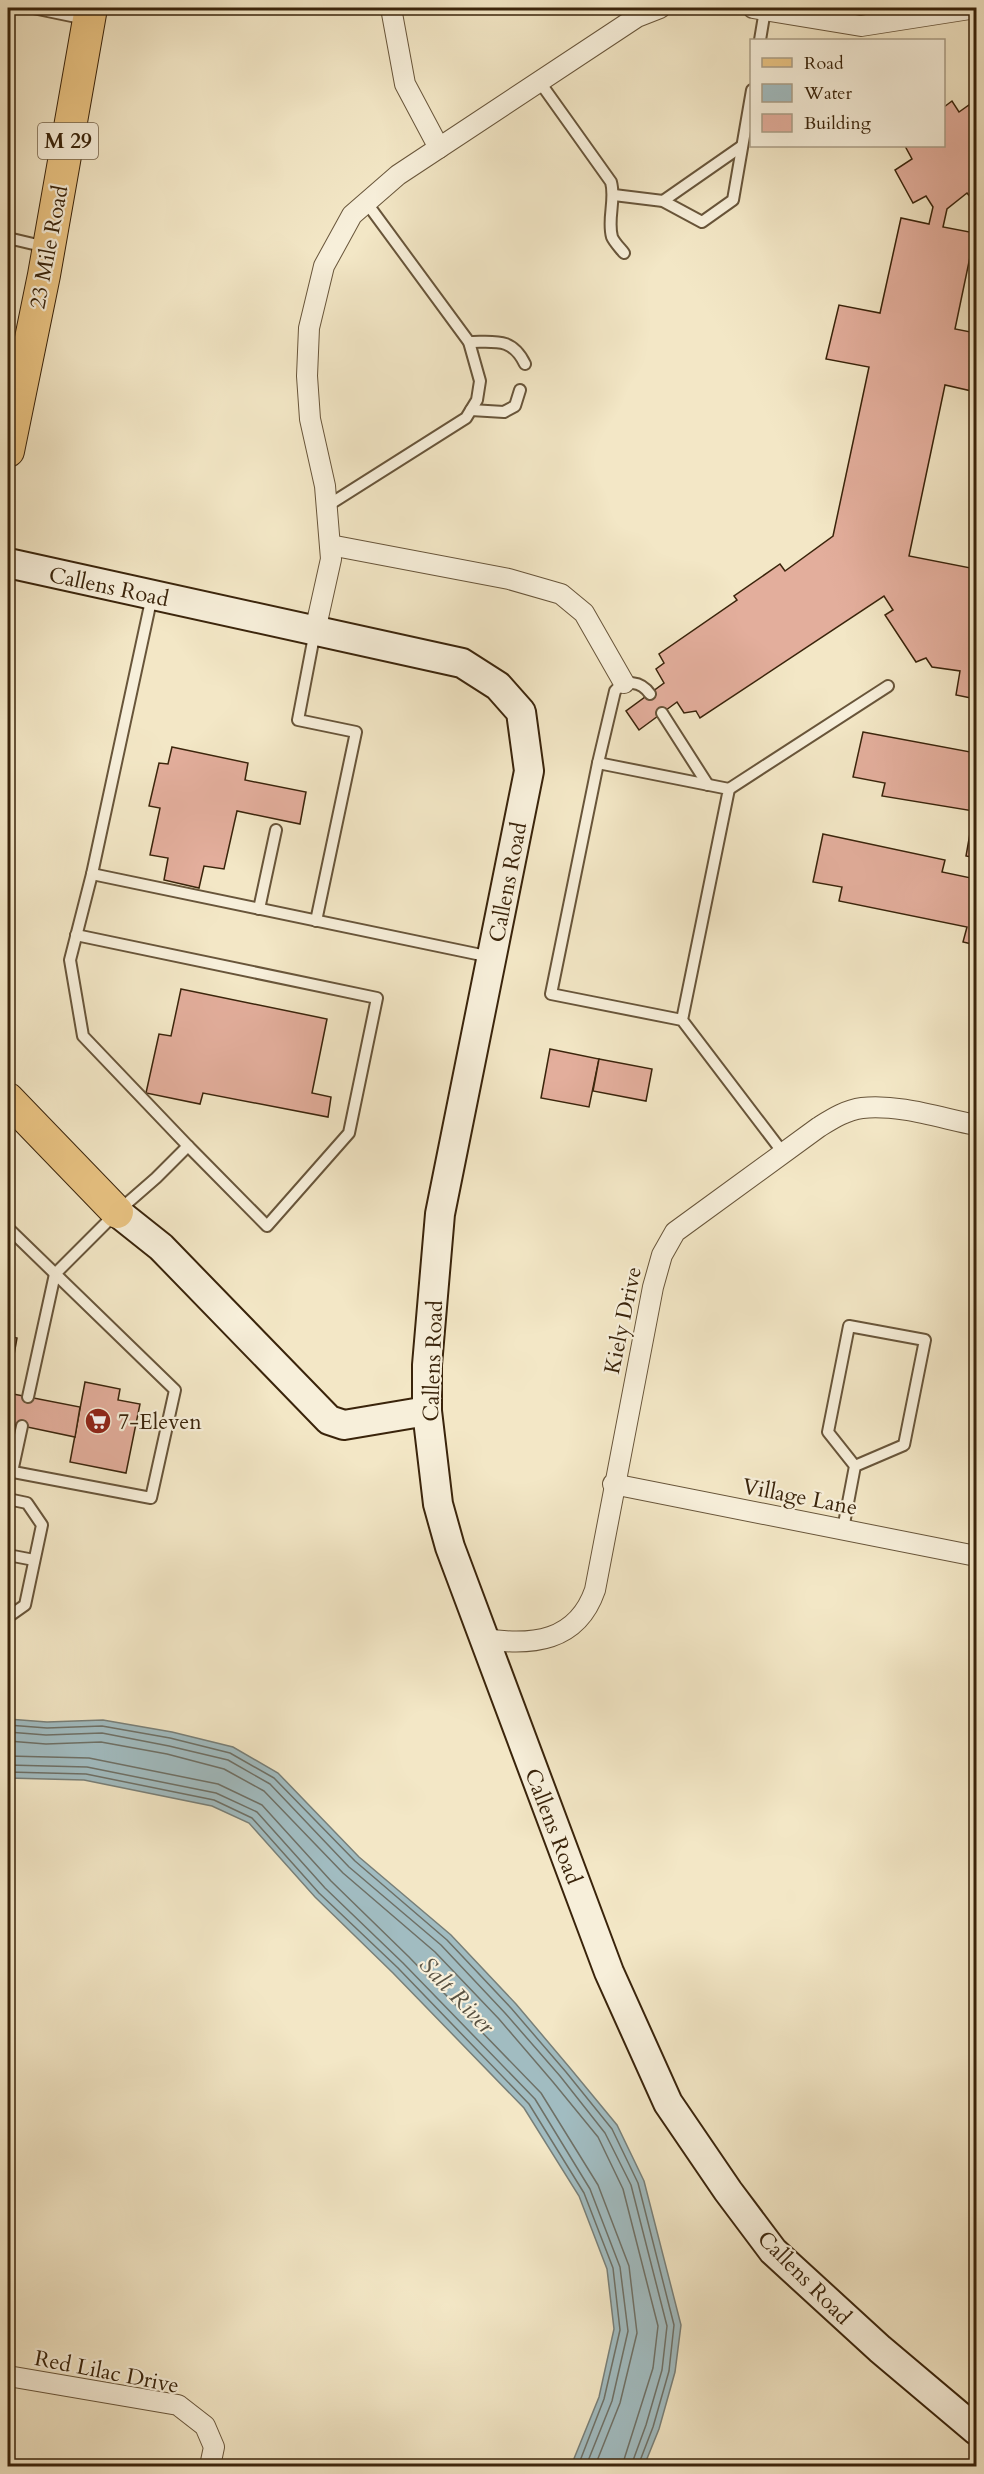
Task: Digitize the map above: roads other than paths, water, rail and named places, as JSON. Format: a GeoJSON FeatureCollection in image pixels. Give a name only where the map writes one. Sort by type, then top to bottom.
{"type":"FeatureCollection","features":[{"type":"Feature","properties":{"kind":"main road","name":"23 Mile Road"},"geometry":{"type":"LineString","coordinates":[[8,451],[49,248],[90,13]]}},
{"type":"Feature","properties":{"kind":"main road"},"geometry":{"type":"LineString","coordinates":[[8,1099],[117,1212]]}},
{"type":"Feature","properties":{"kind":"street"},"geometry":{"type":"LineString","coordinates":[[391,8],[405,84],[439,148]]}},
{"type":"Feature","properties":{"kind":"street"},"geometry":{"type":"LineString","coordinates":[[315,631],[331,559],[325,486],[310,419],[307,376],[309,328],[324,266],[352,215],[398,175],[637,17],[660,8]]}},
{"type":"Feature","properties":{"kind":"street"},"geometry":{"type":"LineString","coordinates":[[761,8],[861,26],[976,8]]}},
{"type":"Feature","properties":{"kind":"street"},"geometry":{"type":"LineString","coordinates":[[330,545],[509,579],[561,594],[584,613],[624,683]]}},
{"type":"Feature","properties":{"kind":"street","name":"Callens Road"},"geometry":{"type":"LineString","coordinates":[[8,563],[462,663],[498,686],[521,711],[529,771],[440,1214],[427,1365],[427,1411],[438,1504],[450,1547],[609,1972],[668,2103],[728,2191],[773,2251],[880,2349],[976,2430]]}},
{"type":"Feature","properties":{"kind":"street","name":"Kiely Drive"},"geometry":{"type":"LineString","coordinates":[[484,1639],[512,1643],[531,1641],[563,1632],[581,1618],[590,1605],[595,1590],[653,1287],[667,1242],[675,1232],[819,1127],[840,1115],[860,1108],[884,1107],[976,1125]]}},
{"type":"Feature","properties":{"kind":"street"},"geometry":{"type":"LineString","coordinates":[[117,1212],[161,1247],[329,1420],[344,1425],[427,1411]]}},
{"type":"Feature","properties":{"kind":"street","name":"Village Lane"},"geometry":{"type":"LineString","coordinates":[[614,1484],[976,1556]]}},
{"type":"Feature","properties":{"kind":"street","name":"Red Lilac Drive"},"geometry":{"type":"LineString","coordinates":[[8,2376],[177,2405],[205,2426],[214,2447],[210,2466]]}},
{"type":"Feature","properties":{"kind":"lane"},"geometry":{"type":"LineString","coordinates":[[33,8],[90,13]]}},
{"type":"Feature","properties":{"kind":"lane"},"geometry":{"type":"LineString","coordinates":[[760,39],[761,8]]}},
{"type":"Feature","properties":{"kind":"lane"},"geometry":{"type":"LineString","coordinates":[[539,81],[611,182],[614,195],[612,237],[624,253]]}},
{"type":"Feature","properties":{"kind":"lane"},"geometry":{"type":"LineString","coordinates":[[614,195],[663,201],[702,222],[733,200],[750,101]]}},
{"type":"Feature","properties":{"kind":"lane"},"geometry":{"type":"LineString","coordinates":[[663,201],[742,146]]}},
{"type":"Feature","properties":{"kind":"lane"},"geometry":{"type":"LineString","coordinates":[[327,506],[466,418],[477,400],[480,381],[469,342],[366,202]]}},
{"type":"Feature","properties":{"kind":"lane"},"geometry":{"type":"LineString","coordinates":[[8,238],[49,248]]}},
{"type":"Feature","properties":{"kind":"lane"},"geometry":{"type":"LineString","coordinates":[[469,342],[504,342],[519,351],[525,364]]}},
{"type":"Feature","properties":{"kind":"lane"},"geometry":{"type":"LineString","coordinates":[[471,410],[504,412],[514,406],[520,390]]}},
{"type":"Feature","properties":{"kind":"lane"},"geometry":{"type":"LineString","coordinates":[[76,935],[377,998],[349,1133],[267,1226],[83,1036],[70,960],[76,935],[92,874],[152,595]]}},
{"type":"Feature","properties":{"kind":"lane"},"geometry":{"type":"LineString","coordinates":[[315,631],[298,720],[356,732],[316,921]]}},
{"type":"Feature","properties":{"kind":"lane"},"geometry":{"type":"LineString","coordinates":[[650,694],[640,684],[624,683],[615,691],[551,994],[682,1020],[784,1154]]}},
{"type":"Feature","properties":{"kind":"lane"},"geometry":{"type":"LineString","coordinates":[[598,764],[729,789],[888,686]]}},
{"type":"Feature","properties":{"kind":"lane"},"geometry":{"type":"LineString","coordinates":[[662,713],[708,785]]}},
{"type":"Feature","properties":{"kind":"lane"},"geometry":{"type":"LineString","coordinates":[[682,1020],[729,789]]}},
{"type":"Feature","properties":{"kind":"lane"},"geometry":{"type":"LineString","coordinates":[[259,909],[276,830]]}},
{"type":"Feature","properties":{"kind":"lane"},"geometry":{"type":"LineString","coordinates":[[92,874],[492,957]]}},
{"type":"Feature","properties":{"kind":"lane"},"geometry":{"type":"LineString","coordinates":[[28,1397],[55,1274],[188,1146]]}},
{"type":"Feature","properties":{"kind":"lane"},"geometry":{"type":"LineString","coordinates":[[8,1228],[175,1390],[151,1498],[10,1472],[22,1426]]}},
{"type":"Feature","properties":{"kind":"lane"},"geometry":{"type":"LineString","coordinates":[[843,1529],[855,1466],[828,1432],[849,1326],[925,1340],[904,1445],[855,1466]]}},
{"type":"Feature","properties":{"kind":"lane"},"geometry":{"type":"LineString","coordinates":[[8,1499],[27,1503],[42,1525],[25,1605],[8,1617]]}},
{"type":"Feature","properties":{"kind":"lane"},"geometry":{"type":"LineString","coordinates":[[8,1555],[34,1560]]}},
{"type":"Feature","properties":{"kind":"water","name":"Salt River"},"geometry":{"type":"Polygon","coordinates":[[[8,1719],[47,1722],[103,1720],[172,1732],[233,1747],[278,1773],[359,1857],[451,1935],[516,2004],[617,2125],[644,2181],[681,2325],[675,2372],[659,2429],[644,2466],[571,2466],[599,2397],[614,2329],[607,2269],[579,2196],[524,2108],[393,1973],[315,1897],[249,1823],[212,1806],[84,1780],[8,1778],[8,1719]]]}},
{"type":"Feature","properties":{"kind":"place","name":"7-Eleven"},"geometry":{"type":"Point","coordinates":[98,1421]}}]}
